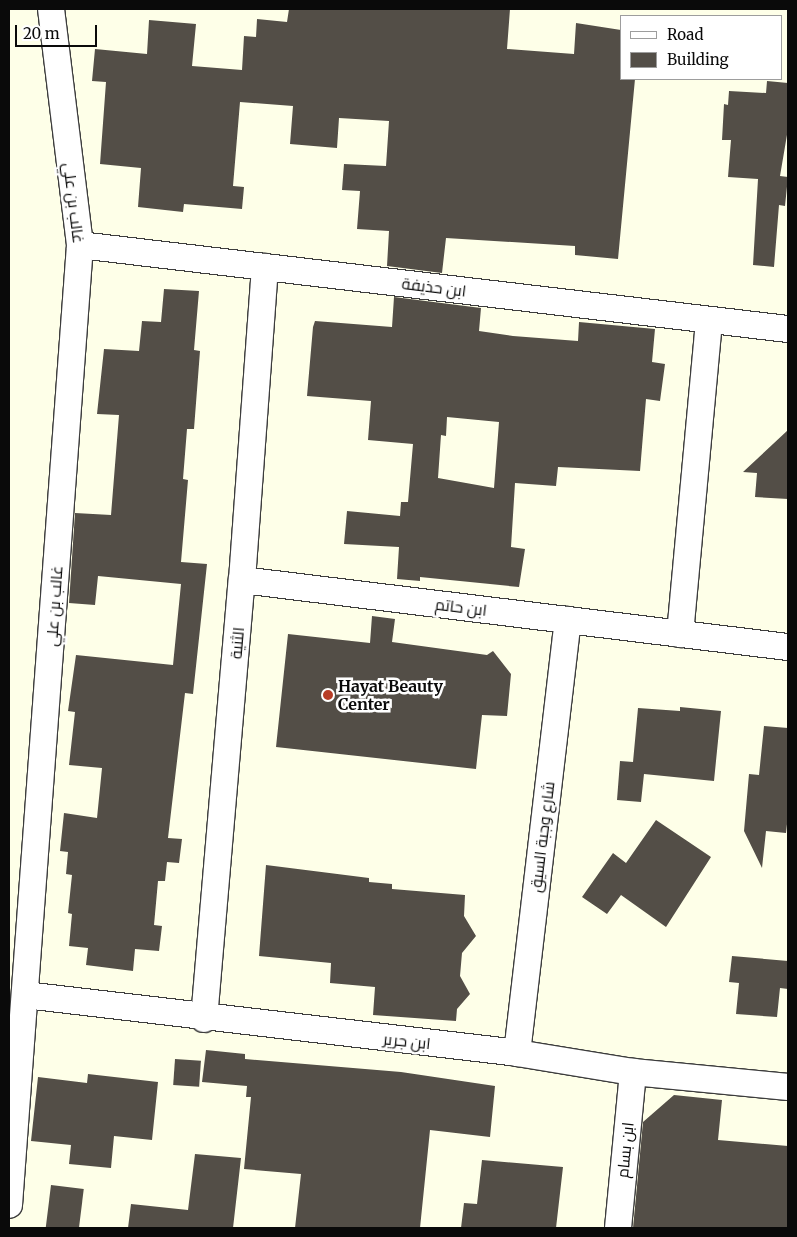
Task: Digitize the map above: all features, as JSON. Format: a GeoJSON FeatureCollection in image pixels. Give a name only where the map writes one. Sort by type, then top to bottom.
{"type":"FeatureCollection","features":[{"type":"Feature","properties":{"kind":"street","name":"غالب بن علي"},"geometry":{"type":"LineString","coordinates":[[9,1205],[26,996],[80,245],[51,9]]}},
{"type":"Feature","properties":{"kind":"street","name":"ابن حذيفة"},"geometry":{"type":"LineString","coordinates":[[80,245],[788,329]]}},
{"type":"Feature","properties":{"kind":"street","name":"الثنية"},"geometry":{"type":"LineString","coordinates":[[204,1018],[242,580],[264,267]]}},
{"type":"Feature","properties":{"kind":"street"},"geometry":{"type":"LineString","coordinates":[[680,634],[709,320]]}},
{"type":"Feature","properties":{"kind":"street","name":"ابن حاتم"},"geometry":{"type":"LineString","coordinates":[[242,580],[788,647]]}},
{"type":"Feature","properties":{"kind":"street","name":"شارع وجبة السيق"},"geometry":{"type":"LineString","coordinates":[[517,1053],[568,620]]}},
{"type":"Feature","properties":{"kind":"street","name":"ابن جرير"},"geometry":{"type":"LineString","coordinates":[[26,996],[517,1053],[633,1072],[788,1087]]}},
{"type":"Feature","properties":{"kind":"street","name":"ابن بسام"},"geometry":{"type":"LineString","coordinates":[[618,1228],[633,1072]]}},
{"type":"Feature","properties":{"kind":"building"},"geometry":{"type":"Polygon","coordinates":[[[289,9],[510,9],[507,49],[574,54],[576,23],[620,30],[620,80],[635,80],[618,259],[575,255],[575,246],[446,238],[442,273],[387,266],[389,231],[357,229],[360,191],[342,190],[344,164],[386,166],[389,121],[339,118],[337,148],[290,144],[293,106],[240,102],[233,186],[244,187],[242,209],[184,204],[183,212],[138,207],[141,168],[100,164],[106,82],[92,81],[95,49],[147,54],[149,20],[196,24],[192,66],[242,70],[244,36],[256,37],[257,19],[287,22],[289,9]]]}},
{"type":"Feature","properties":{"kind":"building"},"geometry":{"type":"Polygon","coordinates":[[[767,81],[788,83],[788,129],[780,176],[788,177],[785,206],[779,205],[774,267],[753,265],[758,179],[728,177],[731,140],[722,140],[724,104],[728,105],[729,91],[766,93],[767,81]]]}},
{"type":"Feature","properties":{"kind":"building"},"geometry":{"type":"Polygon","coordinates":[[[164,289],[199,291],[194,350],[200,351],[194,429],[187,429],[183,479],[188,480],[181,562],[207,564],[193,694],[185,693],[168,838],[182,839],[179,863],[167,862],[165,881],[158,881],[154,925],[162,926],[159,951],[135,949],[133,971],[86,965],[88,948],[69,946],[72,914],[68,913],[72,875],[66,874],[68,852],[60,851],[64,813],[97,818],[102,768],[69,765],[75,712],[68,711],[76,655],[173,665],[181,584],[98,576],[95,605],[69,603],[75,513],[111,515],[119,415],[97,414],[104,349],[139,351],[142,321],[161,322],[164,289]]]}},
{"type":"Feature","properties":{"kind":"building"},"geometry":{"type":"Polygon","coordinates":[[[394,297],[481,308],[479,331],[513,336],[578,341],[579,322],[655,329],[652,362],[665,364],[660,401],[646,399],[640,471],[558,467],[556,486],[515,483],[511,547],[525,549],[519,587],[420,577],[420,581],[397,579],[399,547],[344,544],[347,511],[400,516],[401,502],[408,502],[413,444],[368,440],[371,401],[307,396],[313,327],[315,321],[392,327],[394,297]],[[447,417],[446,436],[441,435],[438,478],[494,488],[499,422],[447,417]]]}},
{"type":"Feature","properties":{"kind":"building"},"geometry":{"type":"Polygon","coordinates":[[[788,430],[788,499],[755,497],[757,473],[743,472],[788,430]]]}},
{"type":"Feature","properties":{"kind":"building"},"geometry":{"type":"Polygon","coordinates":[[[372,616],[395,619],[392,642],[487,655],[493,651],[511,674],[507,716],[482,715],[476,769],[276,747],[288,634],[370,643],[372,616]]]}},
{"type":"Feature","properties":{"kind":"building"},"geometry":{"type":"Polygon","coordinates":[[[680,707],[721,711],[714,781],[644,774],[641,802],[617,800],[620,761],[633,762],[638,708],[680,711],[680,707]]]}},
{"type":"Feature","properties":{"kind":"building"},"geometry":{"type":"Polygon","coordinates":[[[764,726],[788,728],[788,815],[786,833],[766,831],[762,868],[744,831],[749,774],[759,775],[764,726]]]}},
{"type":"Feature","properties":{"kind":"building"},"geometry":{"type":"Polygon","coordinates":[[[656,820],[711,857],[666,927],[621,895],[607,914],[582,897],[613,853],[626,863],[656,820]]]}},
{"type":"Feature","properties":{"kind":"building"},"geometry":{"type":"Polygon","coordinates":[[[266,865],[369,878],[369,882],[392,884],[392,889],[465,895],[464,916],[476,936],[462,953],[460,976],[470,994],[457,1009],[456,1021],[373,1015],[375,987],[330,983],[331,963],[259,956],[266,865]]]}},
{"type":"Feature","properties":{"kind":"building"},"geometry":{"type":"Polygon","coordinates":[[[732,956],[788,961],[788,989],[780,988],[777,1017],[736,1014],[739,983],[729,982],[732,956]]]}},
{"type":"Feature","properties":{"kind":"building"},"geometry":{"type":"Polygon","coordinates":[[[206,1050],[245,1054],[245,1059],[401,1072],[495,1086],[490,1137],[430,1130],[420,1228],[295,1228],[301,1174],[244,1169],[251,1097],[246,1097],[247,1086],[202,1082],[206,1050]]]}},
{"type":"Feature","properties":{"kind":"building"},"geometry":{"type":"Polygon","coordinates":[[[175,1059],[201,1061],[199,1087],[173,1085],[175,1059]]]}},
{"type":"Feature","properties":{"kind":"building"},"geometry":{"type":"Polygon","coordinates":[[[88,1074],[158,1082],[152,1140],[114,1136],[111,1168],[69,1164],[71,1145],[31,1141],[38,1077],[87,1083],[88,1074]]]}},
{"type":"Feature","properties":{"kind":"building"},"geometry":{"type":"Polygon","coordinates":[[[674,1095],[722,1100],[718,1140],[788,1146],[788,1228],[633,1228],[643,1122],[674,1095]]]}},
{"type":"Feature","properties":{"kind":"building"},"geometry":{"type":"Polygon","coordinates":[[[195,1154],[241,1158],[233,1228],[128,1228],[131,1204],[188,1210],[195,1154]]]}},
{"type":"Feature","properties":{"kind":"building"},"geometry":{"type":"Polygon","coordinates":[[[482,1160],[563,1167],[556,1228],[461,1228],[464,1203],[477,1204],[482,1160]]]}},
{"type":"Feature","properties":{"kind":"building"},"geometry":{"type":"Polygon","coordinates":[[[51,1185],[84,1189],[79,1228],[46,1228],[51,1185]]]}},
{"type":"Feature","properties":{"kind":"place","name":"Hayat Beauty Center"},"geometry":{"type":"Point","coordinates":[328,695]}}]}
